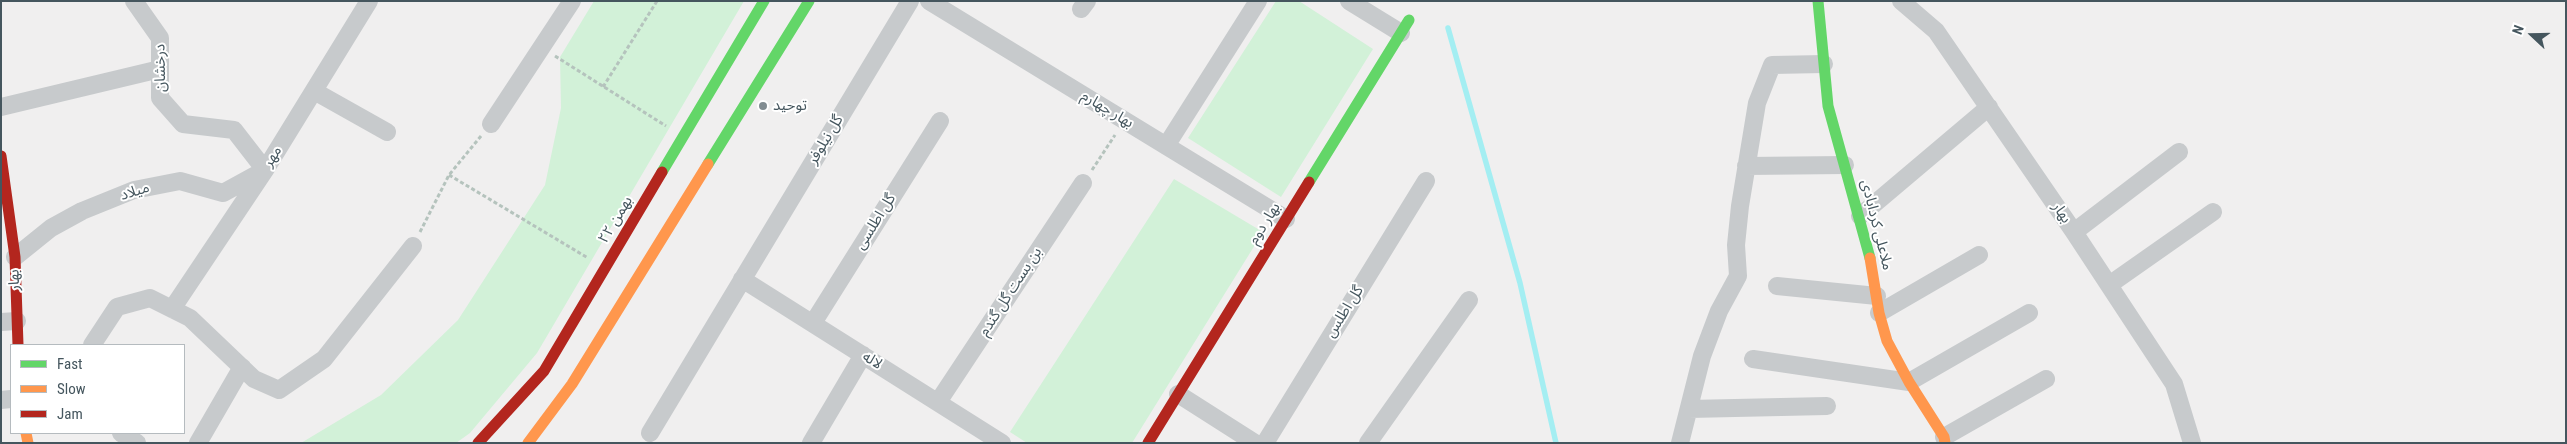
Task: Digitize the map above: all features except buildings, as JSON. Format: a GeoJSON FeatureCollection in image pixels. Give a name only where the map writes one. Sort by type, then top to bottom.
{"type":"FeatureCollection","features":[{"type":"Feature","properties":{"kind":"street","name":"درخشان"},"geometry":{"type":"LineString","coordinates":[[134,1],[160,38],[160,98],[183,124],[234,130],[265,170]]}},
{"type":"Feature","properties":{"kind":"street","name":"مهر"},"geometry":{"type":"LineString","coordinates":[[172,309],[265,170],[369,1]]}},
{"type":"Feature","properties":{"kind":"street"},"geometry":{"type":"LineString","coordinates":[[491,124],[572,1]]}},
{"type":"Feature","properties":{"kind":"street","name":"۲۲ بهمن"},"geometry":{"type":"LineString","coordinates":[[478,443],[544,371],[764,1]]}},
{"type":"Feature","properties":{"kind":"street"},"geometry":{"type":"LineString","coordinates":[[528,443],[572,384],[809,1]]}},
{"type":"Feature","properties":{"kind":"street","name":"گل نیلوفر"},"geometry":{"type":"LineString","coordinates":[[650,433],[910,1]]}},
{"type":"Feature","properties":{"kind":"street","name":"بهار چهارم"},"geometry":{"type":"LineString","coordinates":[[929,1],[1286,219]]}},
{"type":"Feature","properties":{"kind":"street"},"geometry":{"type":"LineString","coordinates":[[1166,146],[1258,1]]}},
{"type":"Feature","properties":{"kind":"street"},"geometry":{"type":"LineString","coordinates":[[1349,1],[1405,27]]}},
{"type":"Feature","properties":{"kind":"street","name":"ملاعلی کردابادی"},"geometry":{"type":"LineString","coordinates":[[1818,1],[1828,106],[1868,243],[1878,305],[1887,341],[1945,440]]}},
{"type":"Feature","properties":{"kind":"street","name":"بهار"},"geometry":{"type":"LineString","coordinates":[[1901,1],[1936,31],[2074,232],[2174,384],[2192,443]]}},
{"type":"Feature","properties":{"kind":"street","name":"بهار دوم"},"geometry":{"type":"LineString","coordinates":[[1148,443],[1405,27]]}},
{"type":"Feature","properties":{"kind":"street"},"geometry":{"type":"LineString","coordinates":[[1680,443],[1702,356],[1719,311],[1738,276],[1738,225],[1757,103],[1772,65],[1824,64]]}},
{"type":"Feature","properties":{"kind":"street"},"geometry":{"type":"LineString","coordinates":[[1,108],[160,69]]}},
{"type":"Feature","properties":{"kind":"street"},"geometry":{"type":"LineString","coordinates":[[314,91],[387,132]]}},
{"type":"Feature","properties":{"kind":"street"},"geometry":{"type":"LineString","coordinates":[[1860,216],[1989,107]]}},
{"type":"Feature","properties":{"kind":"street","name":"گل اطلسی"},"geometry":{"type":"LineString","coordinates":[[812,323],[940,121]]}},
{"type":"Feature","properties":{"kind":"street"},"geometry":{"type":"LineString","coordinates":[[2074,232],[2179,152]]}},
{"type":"Feature","properties":{"kind":"street","name":"بهار"},"geometry":{"type":"LineString","coordinates":[[1,156],[3,186],[14,257],[9,321],[18,344]]}},
{"type":"Feature","properties":{"kind":"street"},"geometry":{"type":"LineString","coordinates":[[1746,166],[1845,165]]}},
{"type":"Feature","properties":{"kind":"street","name":"میلاد"},"geometry":{"type":"LineString","coordinates":[[14,257],[51,228],[82,211],[134,190],[180,181],[222,194],[265,170]]}},
{"type":"Feature","properties":{"kind":"street","name":"گل اطلس"},"geometry":{"type":"LineString","coordinates":[[1265,443],[1426,181]]}},
{"type":"Feature","properties":{"kind":"street","name":"بن بست گل گندم"},"geometry":{"type":"LineString","coordinates":[[938,402],[1083,183]]}},
{"type":"Feature","properties":{"kind":"street"},"geometry":{"type":"LineString","coordinates":[[2109,286],[2213,212]]}},
{"type":"Feature","properties":{"kind":"street"},"geometry":{"type":"LineString","coordinates":[[93,344],[117,307],[150,298],[190,318],[254,378],[279,390],[324,359],[413,246]]}},
{"type":"Feature","properties":{"kind":"street"},"geometry":{"type":"LineString","coordinates":[[1777,286],[1878,305],[1979,255]]}},
{"type":"Feature","properties":{"kind":"street","name":"لاله"},"geometry":{"type":"LineString","coordinates":[[742,279],[997,441]]}},
{"type":"Feature","properties":{"kind":"street"},"geometry":{"type":"LineString","coordinates":[[1368,443],[1470,300]]}},
{"type":"Feature","properties":{"kind":"street"},"geometry":{"type":"LineString","coordinates":[[1753,359],[1910,382],[2029,313]]}},
{"type":"Feature","properties":{"kind":"street"},"geometry":{"type":"LineString","coordinates":[[811,443],[864,355]]}},
{"type":"Feature","properties":{"kind":"street"},"geometry":{"type":"LineString","coordinates":[[198,443],[242,367]]}},
{"type":"Feature","properties":{"kind":"street"},"geometry":{"type":"LineString","coordinates":[[1945,440],[2046,379]]}},
{"type":"Feature","properties":{"kind":"street"},"geometry":{"type":"LineString","coordinates":[[1178,394],[1255,443]]}},
{"type":"Feature","properties":{"kind":"street"},"geometry":{"type":"LineString","coordinates":[[1689,408],[1827,406]]}},
{"type":"Feature","properties":{"kind":"path"},"geometry":{"type":"LineString","coordinates":[[603,87],[657,1]]}},
{"type":"Feature","properties":{"kind":"path"},"geometry":{"type":"LineString","coordinates":[[542,47],[684,136]]}},
{"type":"Feature","properties":{"kind":"path"},"geometry":{"type":"LineString","coordinates":[[1083,183],[1124,120]]}},
{"type":"Feature","properties":{"kind":"path"},"geometry":{"type":"LineString","coordinates":[[413,246],[449,174],[491,124]]}},
{"type":"Feature","properties":{"kind":"path"},"geometry":{"type":"LineString","coordinates":[[449,174],[606,268]]}},
{"type":"Feature","properties":{"kind":"green space"},"geometry":{"type":"Polygon","coordinates":[[[594,1],[744,1],[537,353],[470,433],[456,443],[301,443],[381,395],[458,320],[545,185],[561,108],[560,57],[594,1]]]}},
{"type":"Feature","properties":{"kind":"green space"},"geometry":{"type":"Polygon","coordinates":[[[1276,1],[1299,1],[1373,49],[1281,197],[1188,138],[1276,1]]]}},
{"type":"Feature","properties":{"kind":"green space"},"geometry":{"type":"Polygon","coordinates":[[[1174,179],[1263,232],[1132,443],[1027,443],[1010,432],[1174,179]]]}},
{"type":"Feature","properties":{"kind":"waterway"},"geometry":{"type":"LineString","coordinates":[[1448,28],[1520,283],[1556,443]]}},
{"type":"Feature","properties":{"kind":"traffic: fast"},"geometry":{"type":"LineString","coordinates":[[662,172],[764,1]]}},
{"type":"Feature","properties":{"kind":"traffic: fast"},"geometry":{"type":"LineString","coordinates":[[708,164],[809,1]]}},
{"type":"Feature","properties":{"kind":"traffic: fast"},"geometry":{"type":"LineString","coordinates":[[1818,1],[1828,106],[1870,258]]}},
{"type":"Feature","properties":{"kind":"traffic: fast"},"geometry":{"type":"LineString","coordinates":[[1309,182],[1409,20]]}},
{"type":"Feature","properties":{"kind":"traffic: slow"},"geometry":{"type":"LineString","coordinates":[[528,443],[572,384],[708,164]]}},
{"type":"Feature","properties":{"kind":"traffic: slow"},"geometry":{"type":"LineString","coordinates":[[1870,258],[1879,313],[1887,341],[1909,382],[1944,437],[1945,443]]}},
{"type":"Feature","properties":{"kind":"traffic: slow"},"geometry":{"type":"LineString","coordinates":[[26,434],[28,443]]}},
{"type":"Feature","properties":{"kind":"traffic: jam"},"geometry":{"type":"LineString","coordinates":[[1,156],[15,257],[18,344]]}},
{"type":"Feature","properties":{"kind":"traffic: jam"},"geometry":{"type":"LineString","coordinates":[[478,443],[544,371],[662,172]]}},
{"type":"Feature","properties":{"kind":"traffic: jam"},"geometry":{"type":"LineString","coordinates":[[1148,443],[1309,182]]}},
{"type":"Feature","properties":{"kind":"place","name":"توحید"},"geometry":{"type":"Point","coordinates":[763,106]}}]}
